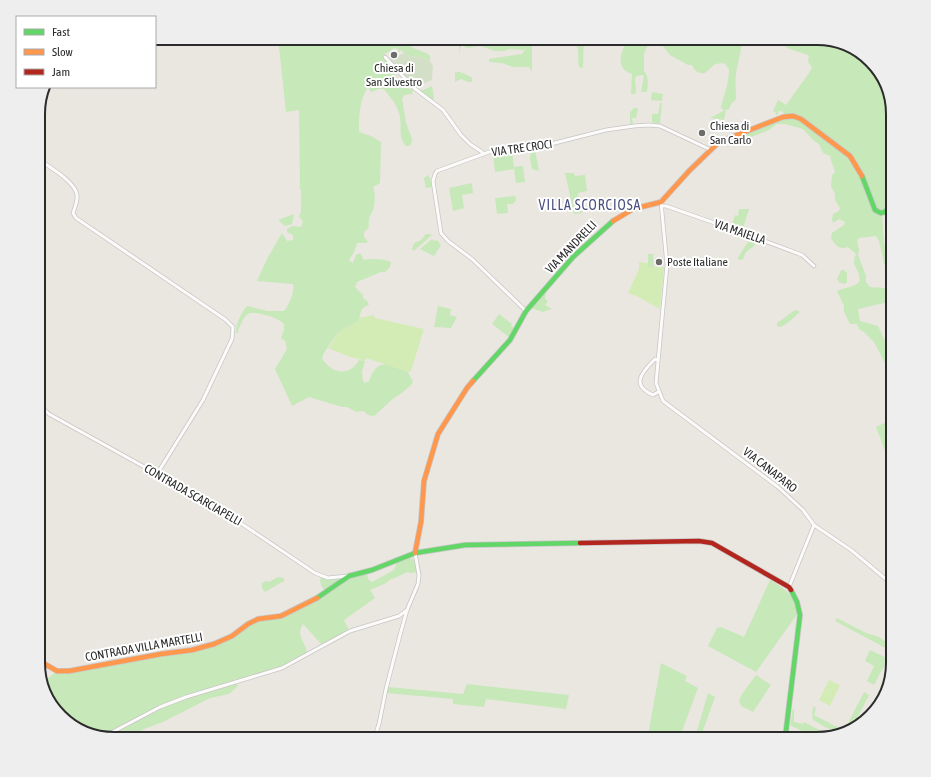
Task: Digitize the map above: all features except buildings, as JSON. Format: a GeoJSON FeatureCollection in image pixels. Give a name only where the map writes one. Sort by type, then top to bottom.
{"type":"FeatureCollection","features":[{"type":"Feature","properties":{"kind":"street"},"geometry":{"type":"LineString","coordinates":[[385,57],[414,88],[443,110],[461,135],[483,154]]}},
{"type":"Feature","properties":{"kind":"street"},"geometry":{"type":"LineString","coordinates":[[658,360],[654,359],[643,371],[640,377],[640,384],[642,388],[649,394],[653,395],[658,392],[656,383],[667,265],[662,204],[709,149],[719,142],[788,116],[801,118],[850,156],[861,172],[875,210],[881,213],[886,211]]}},
{"type":"Feature","properties":{"kind":"street","name":"VIA TRE CROCI"},"geometry":{"type":"LineString","coordinates":[[526,311],[472,259],[448,242],[441,233],[433,181],[435,174],[440,170],[483,154],[539,148],[606,130],[649,125],[660,126],[709,149]]}},
{"type":"Feature","properties":{"kind":"street"},"geometry":{"type":"LineString","coordinates":[[45,163],[68,180],[76,189],[77,197],[73,213],[76,218],[226,320],[233,327],[232,339],[203,400],[158,474]]}},
{"type":"Feature","properties":{"kind":"street","name":"VIA MAIELLA"},"geometry":{"type":"LineString","coordinates":[[662,204],[776,244],[802,255],[814,266]]}},
{"type":"Feature","properties":{"kind":"street","name":"VIA MANDRELLI"},"geometry":{"type":"LineString","coordinates":[[415,553],[421,522],[424,481],[430,458],[438,434],[466,388],[510,340],[526,311],[588,242],[608,224],[626,212],[641,207],[662,204]]}},
{"type":"Feature","properties":{"kind":"street","name":"VIA CANAPARO"},"geometry":{"type":"LineString","coordinates":[[658,392],[663,401],[778,487],[803,510],[814,525],[851,550],[886,580]]}},
{"type":"Feature","properties":{"kind":"street","name":"CONTRADA SCARCIAPELLI"},"geometry":{"type":"LineString","coordinates":[[45,410],[49,414],[158,474],[242,524],[315,573],[328,578],[349,576]]}},
{"type":"Feature","properties":{"kind":"street"},"geometry":{"type":"LineString","coordinates":[[786,732],[800,613],[798,602],[789,587],[814,525]]}},
{"type":"Feature","properties":{"kind":"street","name":"CONTRADA VILLA MARTELLI"},"geometry":{"type":"LineString","coordinates":[[45,664],[57,671],[69,671],[161,654],[192,650],[214,644],[232,636],[248,624],[258,619],[281,616],[323,595],[349,576],[372,570],[415,553],[465,545],[699,541],[712,543],[789,587]]}},
{"type":"Feature","properties":{"kind":"street"},"geometry":{"type":"LineString","coordinates":[[376,732],[386,689],[408,610],[418,584],[419,575],[415,553]]}},
{"type":"Feature","properties":{"kind":"street"},"geometry":{"type":"LineString","coordinates":[[113,732],[160,708],[186,697],[282,668],[350,631],[399,616],[408,610]]}},
{"type":"Feature","properties":{"kind":"green space"},"geometry":{"type":"Polygon","coordinates":[[[279,45],[413,45],[411,47],[430,56],[430,61],[417,56],[411,57],[402,50],[399,52],[398,49],[394,48],[383,54],[390,69],[394,70],[396,77],[402,80],[402,88],[413,90],[412,94],[405,95],[402,98],[406,123],[412,139],[409,146],[406,146],[403,142],[398,109],[384,89],[371,92],[368,87],[363,97],[360,109],[359,132],[371,136],[381,142],[380,183],[373,187],[375,197],[374,207],[369,218],[368,228],[364,232],[364,237],[368,242],[357,243],[349,260],[353,263],[356,255],[360,253],[364,260],[378,259],[391,262],[390,267],[385,272],[381,272],[357,282],[355,287],[363,295],[363,298],[369,305],[363,308],[358,322],[349,326],[336,336],[322,358],[330,367],[340,371],[351,369],[359,360],[365,361],[362,372],[363,381],[365,383],[369,381],[372,373],[380,365],[389,365],[408,372],[413,382],[411,385],[374,416],[368,415],[363,411],[356,412],[347,407],[342,407],[309,397],[292,406],[275,369],[287,349],[285,341],[281,338],[284,330],[284,324],[278,319],[267,315],[251,313],[245,317],[238,330],[238,333],[236,333],[239,318],[247,306],[268,311],[284,311],[290,302],[293,290],[293,284],[257,281],[267,259],[282,233],[287,241],[293,240],[293,235],[287,232],[287,229],[292,226],[301,227],[303,221],[299,217],[301,211],[301,190],[299,110],[286,112],[279,45]]]}},
{"type":"Feature","properties":{"kind":"green space"},"geometry":{"type":"Polygon","coordinates":[[[462,45],[532,45],[532,72],[529,67],[513,67],[502,63],[489,62],[489,59],[522,54],[526,48],[523,50],[510,49],[495,51],[480,46],[467,48],[462,45]]]}},
{"type":"Feature","properties":{"kind":"green space"},"geometry":{"type":"Polygon","coordinates":[[[576,45],[584,45],[582,68],[579,67],[576,45]]]}},
{"type":"Feature","properties":{"kind":"green space"},"geometry":{"type":"Polygon","coordinates":[[[622,45],[648,45],[644,57],[644,71],[648,81],[647,92],[641,92],[644,76],[642,75],[635,78],[636,93],[631,94],[632,74],[624,69],[621,63],[621,56],[624,47],[622,45]]]}},
{"type":"Feature","properties":{"kind":"green space"},"geometry":{"type":"Polygon","coordinates":[[[662,45],[742,45],[736,73],[736,99],[731,104],[729,109],[726,110],[724,120],[710,118],[725,110],[721,107],[729,69],[724,63],[715,64],[705,73],[700,73],[692,65],[688,65],[670,55],[662,45]]]}},
{"type":"Feature","properties":{"kind":"green space"},"geometry":{"type":"Polygon","coordinates":[[[784,45],[831,46],[844,50],[863,62],[877,79],[885,100],[886,114],[886,209],[881,211],[876,209],[849,153],[802,118],[792,114],[784,114],[782,111],[779,111],[777,116],[773,111],[778,100],[786,105],[812,67],[808,62],[808,55],[787,48],[784,45]]]}},
{"type":"Feature","properties":{"kind":"green space"},"geometry":{"type":"Polygon","coordinates":[[[404,53],[411,57],[417,56],[430,61],[433,66],[432,80],[415,87],[390,59],[404,53]]]}},
{"type":"Feature","properties":{"kind":"green space"},"geometry":{"type":"Polygon","coordinates":[[[457,72],[471,77],[472,82],[461,79],[455,82],[455,73],[457,72]]]}},
{"type":"Feature","properties":{"kind":"green space"},"geometry":{"type":"Polygon","coordinates":[[[432,86],[434,98],[433,100],[419,90],[432,86]]]}},
{"type":"Feature","properties":{"kind":"green space"},"geometry":{"type":"Polygon","coordinates":[[[652,92],[663,94],[662,101],[651,100],[652,92]]]}},
{"type":"Feature","properties":{"kind":"green space"},"geometry":{"type":"Polygon","coordinates":[[[660,103],[662,103],[660,124],[652,122],[652,114],[658,114],[660,103]]]}},
{"type":"Feature","properties":{"kind":"green space"},"geometry":{"type":"Polygon","coordinates":[[[634,108],[638,109],[636,118],[632,118],[633,124],[630,124],[630,112],[634,108]]]}},
{"type":"Feature","properties":{"kind":"green space"},"geometry":{"type":"Polygon","coordinates":[[[789,118],[805,124],[836,146],[847,156],[862,178],[875,213],[882,215],[886,267],[879,241],[876,236],[859,238],[857,240],[859,251],[858,255],[866,276],[866,282],[870,287],[886,289],[886,303],[858,309],[860,321],[878,326],[886,343],[886,364],[874,342],[859,329],[857,324],[850,324],[837,291],[855,285],[858,283],[860,278],[854,263],[856,254],[848,247],[842,248],[838,246],[831,238],[832,233],[844,225],[845,222],[839,219],[833,223],[832,219],[833,214],[839,211],[840,208],[835,200],[835,194],[831,186],[832,175],[835,172],[830,156],[823,153],[819,144],[814,141],[803,129],[785,124],[777,124],[769,130],[741,141],[739,137],[779,120],[789,118]]]}},
{"type":"Feature","properties":{"kind":"green space"},"geometry":{"type":"Polygon","coordinates":[[[535,150],[539,171],[532,169],[530,158],[531,151],[535,150]]]}},
{"type":"Feature","properties":{"kind":"green space"},"geometry":{"type":"Polygon","coordinates":[[[512,152],[514,167],[523,166],[525,182],[516,183],[514,169],[495,172],[493,154],[512,152]]]}},
{"type":"Feature","properties":{"kind":"green space"},"geometry":{"type":"Polygon","coordinates":[[[565,173],[574,173],[575,176],[585,175],[587,191],[578,193],[582,213],[574,214],[565,173]]]}},
{"type":"Feature","properties":{"kind":"green space"},"geometry":{"type":"Polygon","coordinates":[[[428,175],[432,187],[426,188],[424,178],[428,175]]]}},
{"type":"Feature","properties":{"kind":"green space"},"geometry":{"type":"Polygon","coordinates":[[[472,183],[473,193],[462,195],[464,208],[453,211],[449,188],[472,183]]]}},
{"type":"Feature","properties":{"kind":"green space"},"geometry":{"type":"Polygon","coordinates":[[[515,196],[516,200],[513,204],[507,204],[508,213],[497,214],[495,198],[515,196]]]}},
{"type":"Feature","properties":{"kind":"green space"},"geometry":{"type":"Polygon","coordinates":[[[739,209],[749,209],[742,231],[731,227],[735,215],[738,216],[739,209]]]}},
{"type":"Feature","properties":{"kind":"green space"},"geometry":{"type":"Polygon","coordinates":[[[294,214],[292,224],[285,226],[278,220],[294,214]]]}},
{"type":"Feature","properties":{"kind":"green space"},"geometry":{"type":"Polygon","coordinates":[[[426,234],[432,235],[414,251],[412,249],[414,243],[421,240],[426,234]]]}},
{"type":"Feature","properties":{"kind":"green space"},"geometry":{"type":"Polygon","coordinates":[[[751,237],[757,238],[754,246],[746,252],[743,259],[737,259],[751,237]]]}},
{"type":"Feature","properties":{"kind":"green space"},"geometry":{"type":"Polygon","coordinates":[[[432,239],[434,241],[437,240],[441,245],[434,256],[420,249],[432,239]]]}},
{"type":"Feature","properties":{"kind":"green space"},"geometry":{"type":"Polygon","coordinates":[[[648,254],[653,254],[654,267],[648,267],[648,254]]]}},
{"type":"Feature","properties":{"kind":"green space"},"geometry":{"type":"Polygon","coordinates":[[[639,262],[648,263],[648,267],[664,267],[660,309],[628,293],[639,269],[639,262]]]}},
{"type":"Feature","properties":{"kind":"green space"},"geometry":{"type":"Polygon","coordinates":[[[841,270],[844,270],[847,273],[847,282],[844,284],[840,283],[837,279],[841,270]]]}},
{"type":"Feature","properties":{"kind":"green space"},"geometry":{"type":"Polygon","coordinates":[[[545,291],[545,299],[548,301],[545,305],[552,309],[543,312],[531,308],[545,291]]]}},
{"type":"Feature","properties":{"kind":"green space"},"geometry":{"type":"Polygon","coordinates":[[[438,306],[451,309],[450,315],[457,317],[451,328],[434,327],[438,306]]]}},
{"type":"Feature","properties":{"kind":"green space"},"geometry":{"type":"Polygon","coordinates":[[[795,310],[800,312],[786,324],[780,327],[777,326],[777,323],[795,310]]]}},
{"type":"Feature","properties":{"kind":"green space"},"geometry":{"type":"Polygon","coordinates":[[[499,314],[515,328],[509,337],[492,324],[499,314]]]}},
{"type":"Feature","properties":{"kind":"green space"},"geometry":{"type":"Polygon","coordinates":[[[374,315],[375,318],[424,329],[411,371],[408,372],[366,358],[365,361],[347,356],[328,348],[341,330],[358,322],[359,318],[374,315]]]}},
{"type":"Feature","properties":{"kind":"green space"},"geometry":{"type":"Polygon","coordinates":[[[886,422],[886,453],[876,427],[886,422]]]}},
{"type":"Feature","properties":{"kind":"green space"},"geometry":{"type":"Polygon","coordinates":[[[409,558],[413,559],[417,572],[407,572],[370,590],[375,598],[344,620],[349,630],[322,645],[303,624],[300,635],[307,651],[305,654],[278,668],[235,682],[238,686],[229,694],[210,698],[163,722],[139,732],[100,731],[79,723],[68,715],[59,705],[52,694],[47,681],[47,678],[56,672],[207,647],[259,620],[282,617],[326,594],[321,585],[320,579],[322,577],[333,580],[366,573],[369,580],[372,582],[394,570],[397,562],[409,558]]]}},
{"type":"Feature","properties":{"kind":"green space"},"geometry":{"type":"Polygon","coordinates":[[[278,577],[284,578],[284,581],[265,592],[262,588],[262,583],[266,581],[269,582],[278,577]]]}},
{"type":"Feature","properties":{"kind":"green space"},"geometry":{"type":"Polygon","coordinates":[[[770,580],[780,586],[792,597],[798,613],[756,672],[708,646],[717,628],[721,627],[744,637],[770,580]]]}},
{"type":"Feature","properties":{"kind":"green space"},"geometry":{"type":"Polygon","coordinates":[[[837,618],[866,633],[879,637],[886,642],[886,648],[835,621],[837,618]]]}},
{"type":"Feature","properties":{"kind":"green space"},"geometry":{"type":"Polygon","coordinates":[[[870,650],[886,658],[886,664],[874,685],[867,681],[874,666],[865,661],[870,650]]]}},
{"type":"Feature","properties":{"kind":"green space"},"geometry":{"type":"Polygon","coordinates":[[[661,663],[687,676],[685,681],[698,688],[682,732],[649,732],[661,663]]]}},
{"type":"Feature","properties":{"kind":"green space"},"geometry":{"type":"Polygon","coordinates":[[[756,675],[771,685],[753,712],[741,706],[739,700],[756,675]]]}},
{"type":"Feature","properties":{"kind":"green space"},"geometry":{"type":"Polygon","coordinates":[[[829,680],[840,685],[830,706],[819,700],[829,680]]]}},
{"type":"Feature","properties":{"kind":"green space"},"geometry":{"type":"Polygon","coordinates":[[[467,684],[569,695],[566,709],[486,699],[484,707],[453,704],[453,699],[387,693],[388,687],[463,694],[467,684]]]}},
{"type":"Feature","properties":{"kind":"green space"},"geometry":{"type":"Polygon","coordinates":[[[864,692],[869,695],[857,719],[847,725],[864,692]]]}},
{"type":"Feature","properties":{"kind":"green space"},"geometry":{"type":"Polygon","coordinates":[[[708,693],[715,697],[702,732],[697,731],[708,693]]]}},
{"type":"Feature","properties":{"kind":"green space"},"geometry":{"type":"Polygon","coordinates":[[[813,706],[816,708],[814,715],[840,728],[834,730],[826,727],[813,720],[813,706]]]}},
{"type":"Feature","properties":{"kind":"green space"},"geometry":{"type":"Polygon","coordinates":[[[793,708],[794,722],[803,724],[804,722],[823,732],[804,732],[790,725],[793,708]]]}},
{"type":"Feature","properties":{"kind":"traffic: fast"},"geometry":{"type":"LineString","coordinates":[[862,176],[875,210],[881,213],[886,211]]}},
{"type":"Feature","properties":{"kind":"traffic: fast"},"geometry":{"type":"LineString","coordinates":[[473,381],[510,340],[526,311],[573,257],[613,221]]}},
{"type":"Feature","properties":{"kind":"traffic: fast"},"geometry":{"type":"LineString","coordinates":[[317,598],[349,576],[372,570],[415,553],[465,545],[580,543]]}},
{"type":"Feature","properties":{"kind":"traffic: fast"},"geometry":{"type":"LineString","coordinates":[[786,732],[800,615],[797,602],[791,590]]}},
{"type":"Feature","properties":{"kind":"traffic: slow"},"geometry":{"type":"LineString","coordinates":[[613,221],[633,209],[661,202],[689,171],[719,142],[783,117],[793,116],[801,119],[850,156],[862,176]]}},
{"type":"Feature","properties":{"kind":"traffic: slow"},"geometry":{"type":"LineString","coordinates":[[415,553],[421,522],[424,481],[438,434],[473,381]]}},
{"type":"Feature","properties":{"kind":"traffic: slow"},"geometry":{"type":"LineString","coordinates":[[45,664],[57,671],[69,671],[161,654],[192,650],[214,644],[232,636],[248,624],[258,619],[281,616],[317,598]]}},
{"type":"Feature","properties":{"kind":"traffic: jam"},"geometry":{"type":"LineString","coordinates":[[580,543],[699,541],[712,543],[789,587],[791,590]]}},
{"type":"Feature","properties":{"kind":"place","name":"Chiesa di San Silvestro"},"geometry":{"type":"Point","coordinates":[394,55]}},
{"type":"Feature","properties":{"kind":"place","name":"Chiesa di San Carlo"},"geometry":{"type":"Point","coordinates":[702,133]}},
{"type":"Feature","properties":{"kind":"place","name":"Poste Italiane"},"geometry":{"type":"Point","coordinates":[659,262]}},
{"type":"Feature","properties":{"kind":"district","name":"VILLA SCORCIOSA"},"geometry":{"type":"Point","coordinates":[590,205]}}]}
